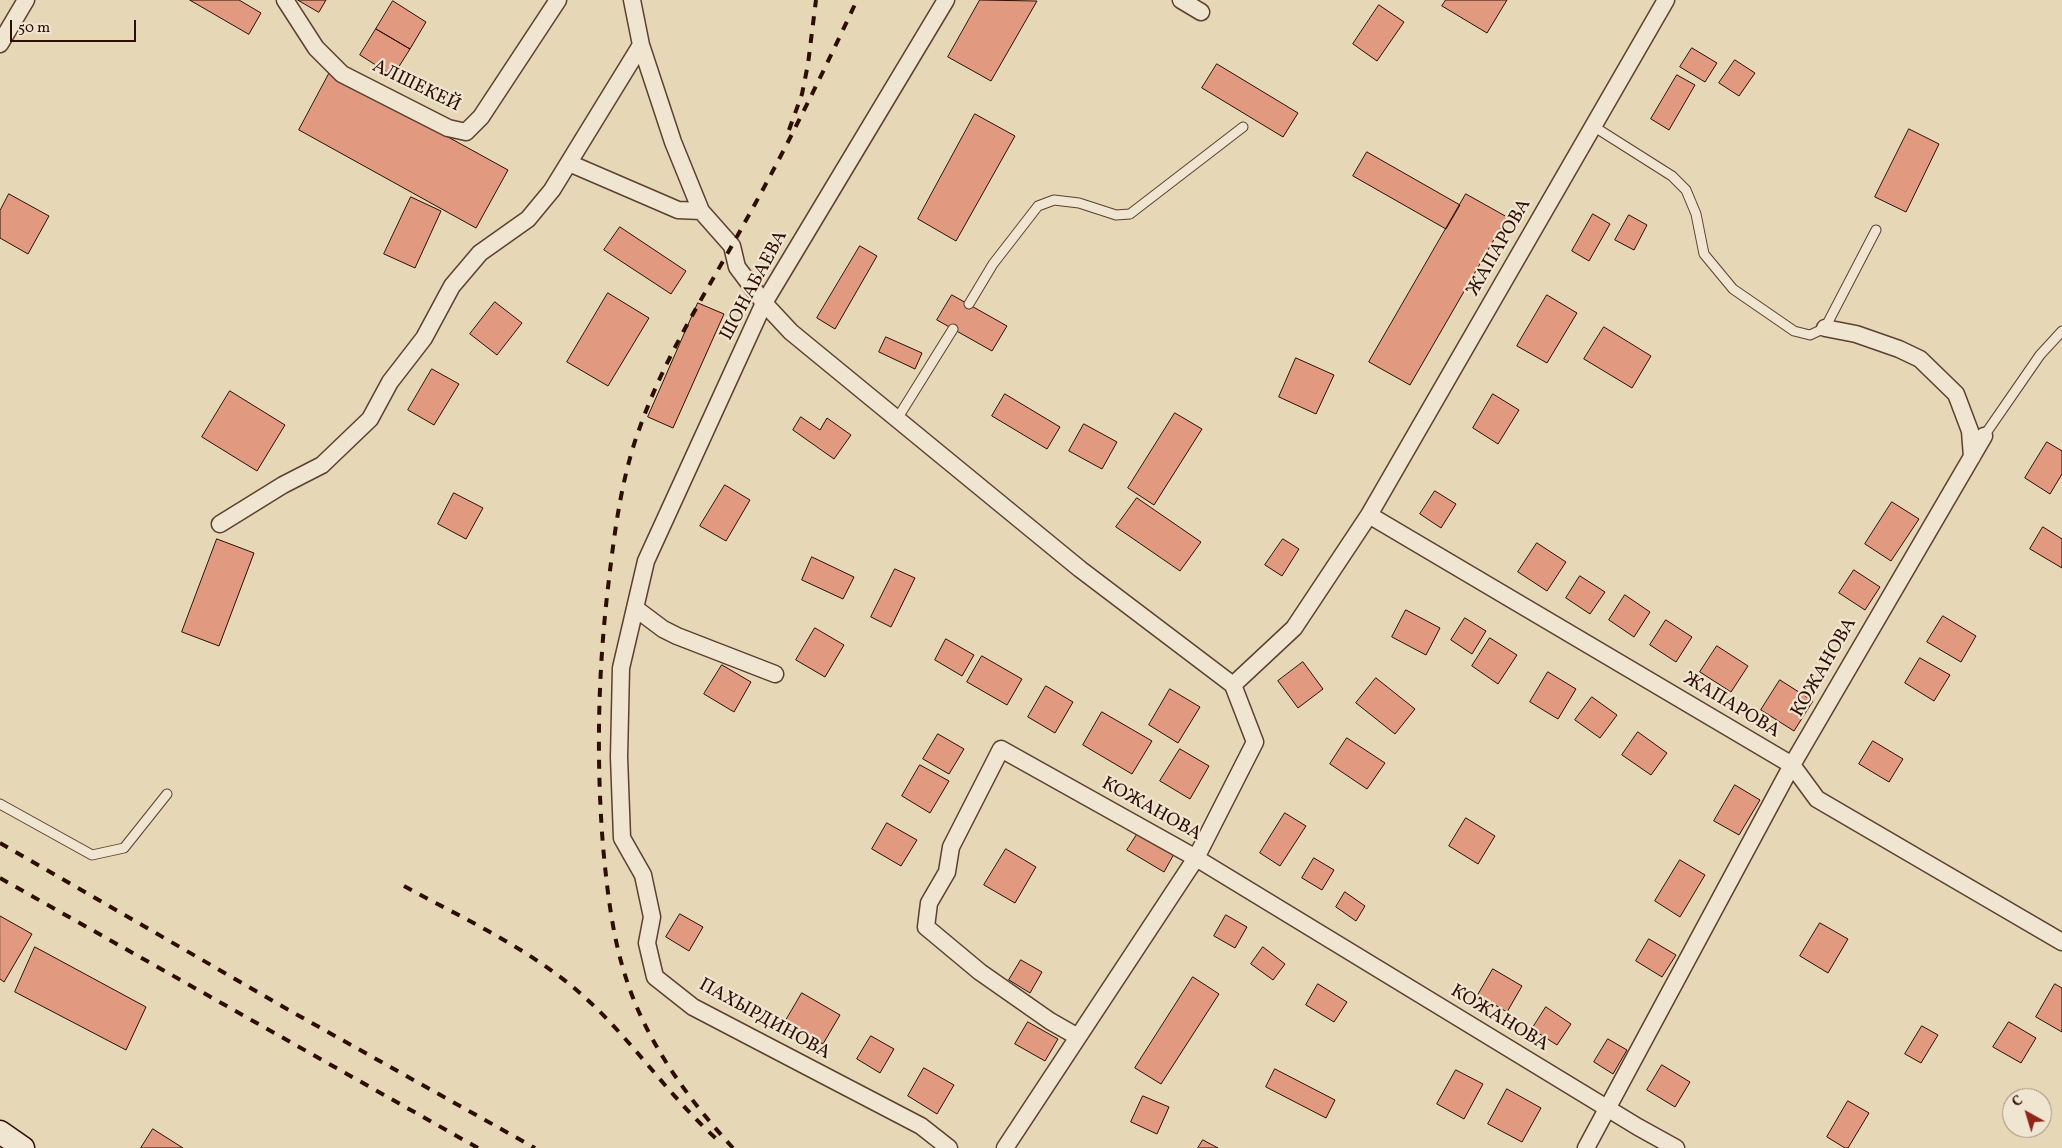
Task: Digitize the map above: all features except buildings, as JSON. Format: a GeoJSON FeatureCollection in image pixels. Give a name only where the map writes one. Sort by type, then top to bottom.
{"type":"FeatureCollection","features":[{"type":"Feature","properties":{"kind":"main road"},"geometry":{"type":"LineString","coordinates":[[0,1132],[23,1148]]}},
{"type":"Feature","properties":{"kind":"street"},"geometry":{"type":"LineString","coordinates":[[0,44],[26,0]]}},
{"type":"Feature","properties":{"kind":"street","name":"АЛШЕКЕЙ"},"geometry":{"type":"LineString","coordinates":[[284,0],[316,48],[342,74],[448,128],[466,132],[481,117],[558,0]]}},
{"type":"Feature","properties":{"kind":"street"},"geometry":{"type":"LineString","coordinates":[[632,0],[641,45],[674,142],[701,210],[732,246],[737,267],[764,303],[792,332],[1080,569],[1233,685],[1256,742],[1196,858],[1005,1148]]}},
{"type":"Feature","properties":{"kind":"street","name":"ШОНАБАЕВА"},"geometry":{"type":"LineString","coordinates":[[619,757],[621,668],[646,561],[764,303],[946,0]]}},
{"type":"Feature","properties":{"kind":"street"},"geometry":{"type":"LineString","coordinates":[[1181,0],[1201,12]]}},
{"type":"Feature","properties":{"kind":"street","name":"ЖАПАРОВА"},"geometry":{"type":"LineString","coordinates":[[1233,685],[1294,628],[1369,515],[1666,0]]}},
{"type":"Feature","properties":{"kind":"street"},"geometry":{"type":"LineString","coordinates":[[220,524],[283,485],[322,465],[370,419],[390,382],[424,338],[452,286],[480,253],[528,219],[552,190],[641,45]]}},
{"type":"Feature","properties":{"kind":"street"},"geometry":{"type":"LineString","coordinates":[[569,163],[678,210],[701,210]]}},
{"type":"Feature","properties":{"kind":"street"},"geometry":{"type":"LineString","coordinates":[[1826,328],[1856,334],[1899,349],[1920,359],[1956,394],[1970,431],[1972,457]]}},
{"type":"Feature","properties":{"kind":"street","name":"КОЖАНОВА"},"geometry":{"type":"LineString","coordinates":[[1586,1148],[1792,765],[1984,436]]}},
{"type":"Feature","properties":{"kind":"street","name":"ЖАПАРОВА"},"geometry":{"type":"LineString","coordinates":[[1369,515],[1792,765],[1817,799],[2062,942]]}},
{"type":"Feature","properties":{"kind":"street"},"geometry":{"type":"LineString","coordinates":[[635,608],[663,629],[677,636],[775,674]]}},
{"type":"Feature","properties":{"kind":"street","name":"КОЖАНОВА"},"geometry":{"type":"LineString","coordinates":[[1078,1037],[1050,1021],[980,972],[926,927],[929,903],[946,872],[951,847],[1001,749],[1196,858],[1676,1148]]}},
{"type":"Feature","properties":{"kind":"street","name":"ПАХЫРДИНОВА"},"geometry":{"type":"LineString","coordinates":[[619,757],[622,838],[642,875],[652,917],[647,943],[655,976],[693,1007],[921,1126],[949,1148]]}},
{"type":"Feature","properties":{"kind":"lane"},"geometry":{"type":"LineString","coordinates":[[1593,126],[1672,176],[1686,190],[1696,214],[1704,254],[1733,289],[1794,331],[1810,335],[1826,328],[1876,230]]}},
{"type":"Feature","properties":{"kind":"lane"},"geometry":{"type":"LineString","coordinates":[[969,304],[993,264],[1038,206],[1054,200],[1079,203],[1116,216],[1130,214],[1243,127]]}},
{"type":"Feature","properties":{"kind":"lane"},"geometry":{"type":"LineString","coordinates":[[897,419],[953,329]]}},
{"type":"Feature","properties":{"kind":"lane"},"geometry":{"type":"LineString","coordinates":[[1984,436],[2040,355],[2062,331]]}},
{"type":"Feature","properties":{"kind":"lane"},"geometry":{"type":"LineString","coordinates":[[0,804],[92,855],[124,848],[167,794]]}},
{"type":"Feature","properties":{"kind":"railway"},"geometry":{"type":"LineString","coordinates":[[789,130],[802,94],[808,64],[816,0]]}},
{"type":"Feature","properties":{"kind":"railway"},"geometry":{"type":"LineString","coordinates":[[733,1148],[684,1088],[656,1045],[633,999],[617,944],[605,862],[599,779],[600,679],[605,612],[614,540],[628,464],[650,400],[688,322],[760,195],[789,139],[857,0]]}},
{"type":"Feature","properties":{"kind":"railway"},"geometry":{"type":"LineString","coordinates":[[0,843],[294,1013],[535,1148]]}},
{"type":"Feature","properties":{"kind":"railway"},"geometry":{"type":"LineString","coordinates":[[0,878],[478,1148]]}},
{"type":"Feature","properties":{"kind":"railway"},"geometry":{"type":"LineString","coordinates":[[404,886],[526,953],[571,986],[609,1021],[687,1110],[721,1143]]}}]}
